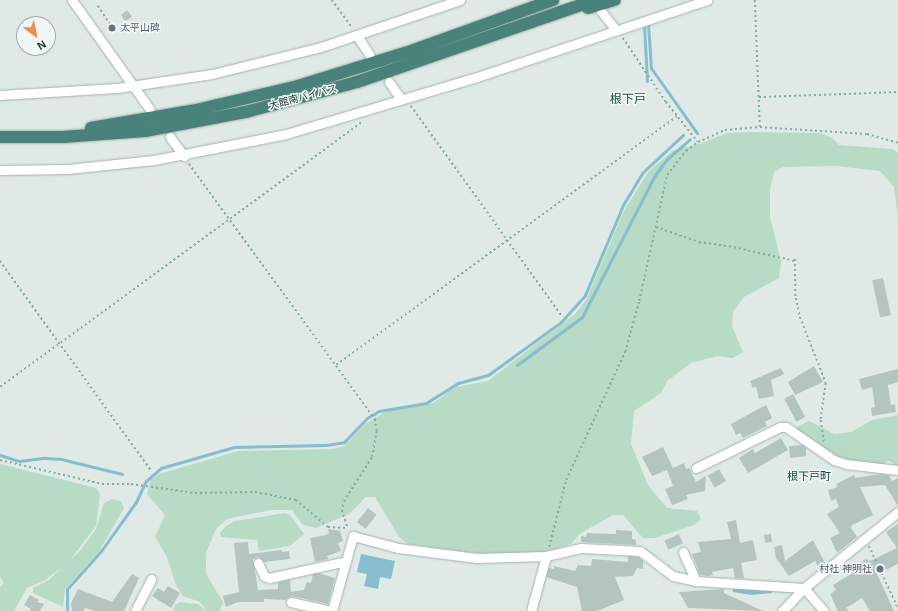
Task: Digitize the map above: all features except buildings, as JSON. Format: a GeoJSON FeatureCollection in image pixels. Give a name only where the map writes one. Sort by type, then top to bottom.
{"type":"FeatureCollection","features":[{"type":"Feature","properties":{"kind":"highway"},"geometry":{"type":"LineString","coordinates":[[476,27],[540,0]]}},
{"type":"Feature","properties":{"kind":"highway","name":"大館南バイパス"},"geometry":{"type":"LineString","coordinates":[[0,136],[145,120],[246,99],[354,70],[553,0]]}},
{"type":"Feature","properties":{"kind":"highway","name":"大館南バイパス"},"geometry":{"type":"LineString","coordinates":[[0,136],[104,134],[194,123],[302,98],[452,51],[595,0]]}},
{"type":"Feature","properties":{"kind":"highway"},"geometry":{"type":"LineString","coordinates":[[452,51],[615,0]]}},
{"type":"Feature","properties":{"kind":"street"},"geometry":{"type":"LineString","coordinates":[[72,0],[149,108]]}},
{"type":"Feature","properties":{"kind":"street"},"geometry":{"type":"LineString","coordinates":[[0,95],[133,86],[243,67],[358,36],[460,0]]}},
{"type":"Feature","properties":{"kind":"street"},"geometry":{"type":"LineString","coordinates":[[0,170],[68,169],[184,156],[286,134],[477,77],[707,0]]}},
{"type":"Feature","properties":{"kind":"street"},"geometry":{"type":"LineString","coordinates":[[601,11],[616,30]]}},
{"type":"Feature","properties":{"kind":"street"},"geometry":{"type":"LineString","coordinates":[[358,36],[369,54]]}},
{"type":"Feature","properties":{"kind":"street"},"geometry":{"type":"LineString","coordinates":[[389,82],[403,99]]}},
{"type":"Feature","properties":{"kind":"street"},"geometry":{"type":"LineString","coordinates":[[170,137],[184,156]]}},
{"type":"Feature","properties":{"kind":"street"},"geometry":{"type":"LineString","coordinates":[[696,468],[780,427],[786,427],[829,457],[846,464],[898,470]]}},
{"type":"Feature","properties":{"kind":"street"},"geometry":{"type":"LineString","coordinates":[[782,611],[804,588],[864,539],[897,515]]}},
{"type":"Feature","properties":{"kind":"street"},"geometry":{"type":"LineString","coordinates":[[291,602],[331,611],[346,561],[350,532],[398,548],[476,558],[546,556],[581,548],[640,551],[673,576],[696,581],[804,588],[824,611]]}},
{"type":"Feature","properties":{"kind":"street"},"geometry":{"type":"LineString","coordinates":[[683,552],[696,581]]}},
{"type":"Feature","properties":{"kind":"street"},"geometry":{"type":"LineString","coordinates":[[531,611],[546,556]]}},
{"type":"Feature","properties":{"kind":"street"},"geometry":{"type":"LineString","coordinates":[[258,563],[264,576],[269,578],[346,561]]}},
{"type":"Feature","properties":{"kind":"street"},"geometry":{"type":"LineString","coordinates":[[134,611],[151,580]]}},
{"type":"Feature","properties":{"kind":"path"},"geometry":{"type":"LineString","coordinates":[[332,0],[358,36]]}},
{"type":"Feature","properties":{"kind":"path"},"geometry":{"type":"LineString","coordinates":[[755,0],[760,127]]}},
{"type":"Feature","properties":{"kind":"path"},"geometry":{"type":"LineString","coordinates":[[98,6],[111,25]]}},
{"type":"Feature","properties":{"kind":"path"},"geometry":{"type":"LineString","coordinates":[[616,30],[644,66],[677,116],[698,142]]}},
{"type":"Feature","properties":{"kind":"path"},"geometry":{"type":"LineString","coordinates":[[759,97],[898,92]]}},
{"type":"Feature","properties":{"kind":"path"},"geometry":{"type":"LineString","coordinates":[[403,99],[508,240],[562,316]]}},
{"type":"Feature","properties":{"kind":"path"},"geometry":{"type":"LineString","coordinates":[[336,365],[677,116]]}},
{"type":"Feature","properties":{"kind":"path"},"geometry":{"type":"LineString","coordinates":[[0,387],[366,118]]}},
{"type":"Feature","properties":{"kind":"path"},"geometry":{"type":"LineString","coordinates":[[546,556],[566,480],[624,352],[640,301],[667,175],[686,151],[698,142],[724,130],[760,127],[867,134],[898,143]]}},
{"type":"Feature","properties":{"kind":"path"},"geometry":{"type":"LineString","coordinates":[[184,156],[375,419],[377,431],[372,458],[345,500],[342,510],[350,532]]}},
{"type":"Feature","properties":{"kind":"path"},"geometry":{"type":"LineString","coordinates":[[656,227],[699,242],[729,246],[795,262]]}},
{"type":"Feature","properties":{"kind":"path"},"geometry":{"type":"LineString","coordinates":[[795,258],[796,298],[800,317],[826,383],[821,420],[823,439],[829,457]]}},
{"type":"Feature","properties":{"kind":"path"},"geometry":{"type":"LineString","coordinates":[[0,261],[151,470]]}},
{"type":"Feature","properties":{"kind":"path"},"geometry":{"type":"LineString","coordinates":[[0,460],[102,484],[137,486],[195,493],[255,492],[296,500],[307,506],[328,527],[350,532]]}},
{"type":"Feature","properties":{"kind":"path"},"geometry":{"type":"LineString","coordinates":[[864,539],[898,608]]}},
{"type":"Feature","properties":{"kind":"green space"},"geometry":{"type":"Polygon","coordinates":[[[727,133],[820,133],[832,138],[839,145],[893,149],[898,153],[898,218],[894,187],[880,171],[837,166],[783,167],[774,172],[770,189],[770,217],[781,261],[779,278],[744,297],[733,312],[732,326],[743,352],[733,358],[717,356],[691,363],[667,381],[661,393],[634,411],[631,444],[648,485],[667,508],[697,511],[701,519],[694,525],[655,538],[643,538],[623,515],[613,515],[581,533],[571,544],[543,552],[480,554],[408,544],[399,537],[375,497],[366,497],[349,514],[316,528],[303,525],[292,510],[271,510],[227,519],[216,529],[206,553],[206,574],[223,602],[220,611],[207,611],[200,602],[183,596],[176,585],[167,557],[155,537],[165,515],[147,494],[151,480],[159,474],[238,451],[333,449],[344,446],[365,424],[385,412],[433,403],[456,387],[488,381],[575,314],[586,300],[624,211],[648,172],[672,151],[702,143],[727,133]]]}},
{"type":"Feature","properties":{"kind":"green space"},"geometry":{"type":"Polygon","coordinates":[[[898,415],[898,466],[889,461],[879,465],[847,463],[834,457],[794,428],[809,421],[834,434],[851,432],[872,420],[898,415]]]}},
{"type":"Feature","properties":{"kind":"green space"},"geometry":{"type":"Polygon","coordinates":[[[0,464],[96,488],[100,494],[96,526],[70,560],[80,551],[96,529],[104,503],[112,499],[121,501],[124,508],[100,550],[65,589],[63,607],[33,593],[33,588],[49,580],[61,568],[45,580],[27,588],[14,611],[0,611],[0,587],[4,583],[0,576],[0,464]]]}},
{"type":"Feature","properties":{"kind":"green space"},"geometry":{"type":"Polygon","coordinates":[[[285,513],[290,515],[304,534],[290,546],[259,551],[257,540],[221,537],[220,533],[226,526],[235,521],[285,513]]]}},
{"type":"Feature","properties":{"kind":"green space"},"geometry":{"type":"Polygon","coordinates":[[[180,602],[198,604],[206,611],[174,611],[175,605],[180,602]]]}},
{"type":"Feature","properties":{"kind":"water"},"geometry":{"type":"Polygon","coordinates":[[[361,554],[395,561],[391,579],[380,577],[378,589],[364,586],[367,574],[357,572],[361,554]]]}},
{"type":"Feature","properties":{"kind":"water"},"geometry":{"type":"Polygon","coordinates":[[[733,589],[772,589],[772,593],[751,595],[733,592],[733,589]]]}},
{"type":"Feature","properties":{"kind":"waterway"},"geometry":{"type":"LineString","coordinates":[[648,24],[651,68],[697,133]]}},
{"type":"Feature","properties":{"kind":"waterway"},"geometry":{"type":"LineString","coordinates":[[644,25],[647,81]]}},
{"type":"Feature","properties":{"kind":"waterway"},"geometry":{"type":"LineString","coordinates":[[67,611],[67,589],[101,551],[136,502],[146,481],[161,468],[234,447],[326,445],[344,442],[367,418],[379,411],[426,403],[458,383],[488,375],[561,322],[585,295],[623,205],[642,173],[683,135]]}},
{"type":"Feature","properties":{"kind":"waterway"},"geometry":{"type":"LineString","coordinates":[[517,365],[582,317],[655,175],[667,159],[690,139]]}},
{"type":"Feature","properties":{"kind":"waterway"},"geometry":{"type":"LineString","coordinates":[[0,455],[19,461],[45,458],[61,459],[122,474]]}},
{"type":"Feature","properties":{"kind":"place","name":"太平山碑"},"geometry":{"type":"Point","coordinates":[112,28]}},
{"type":"Feature","properties":{"kind":"place","name":"村社 神明社"},"geometry":{"type":"Point","coordinates":[880,569]}},
{"type":"Feature","properties":{"kind":"district","name":"根下戸"},"geometry":{"type":"Point","coordinates":[628,100]}},
{"type":"Feature","properties":{"kind":"district","name":"根下戸町"},"geometry":{"type":"Point","coordinates":[809,476]}}]}
